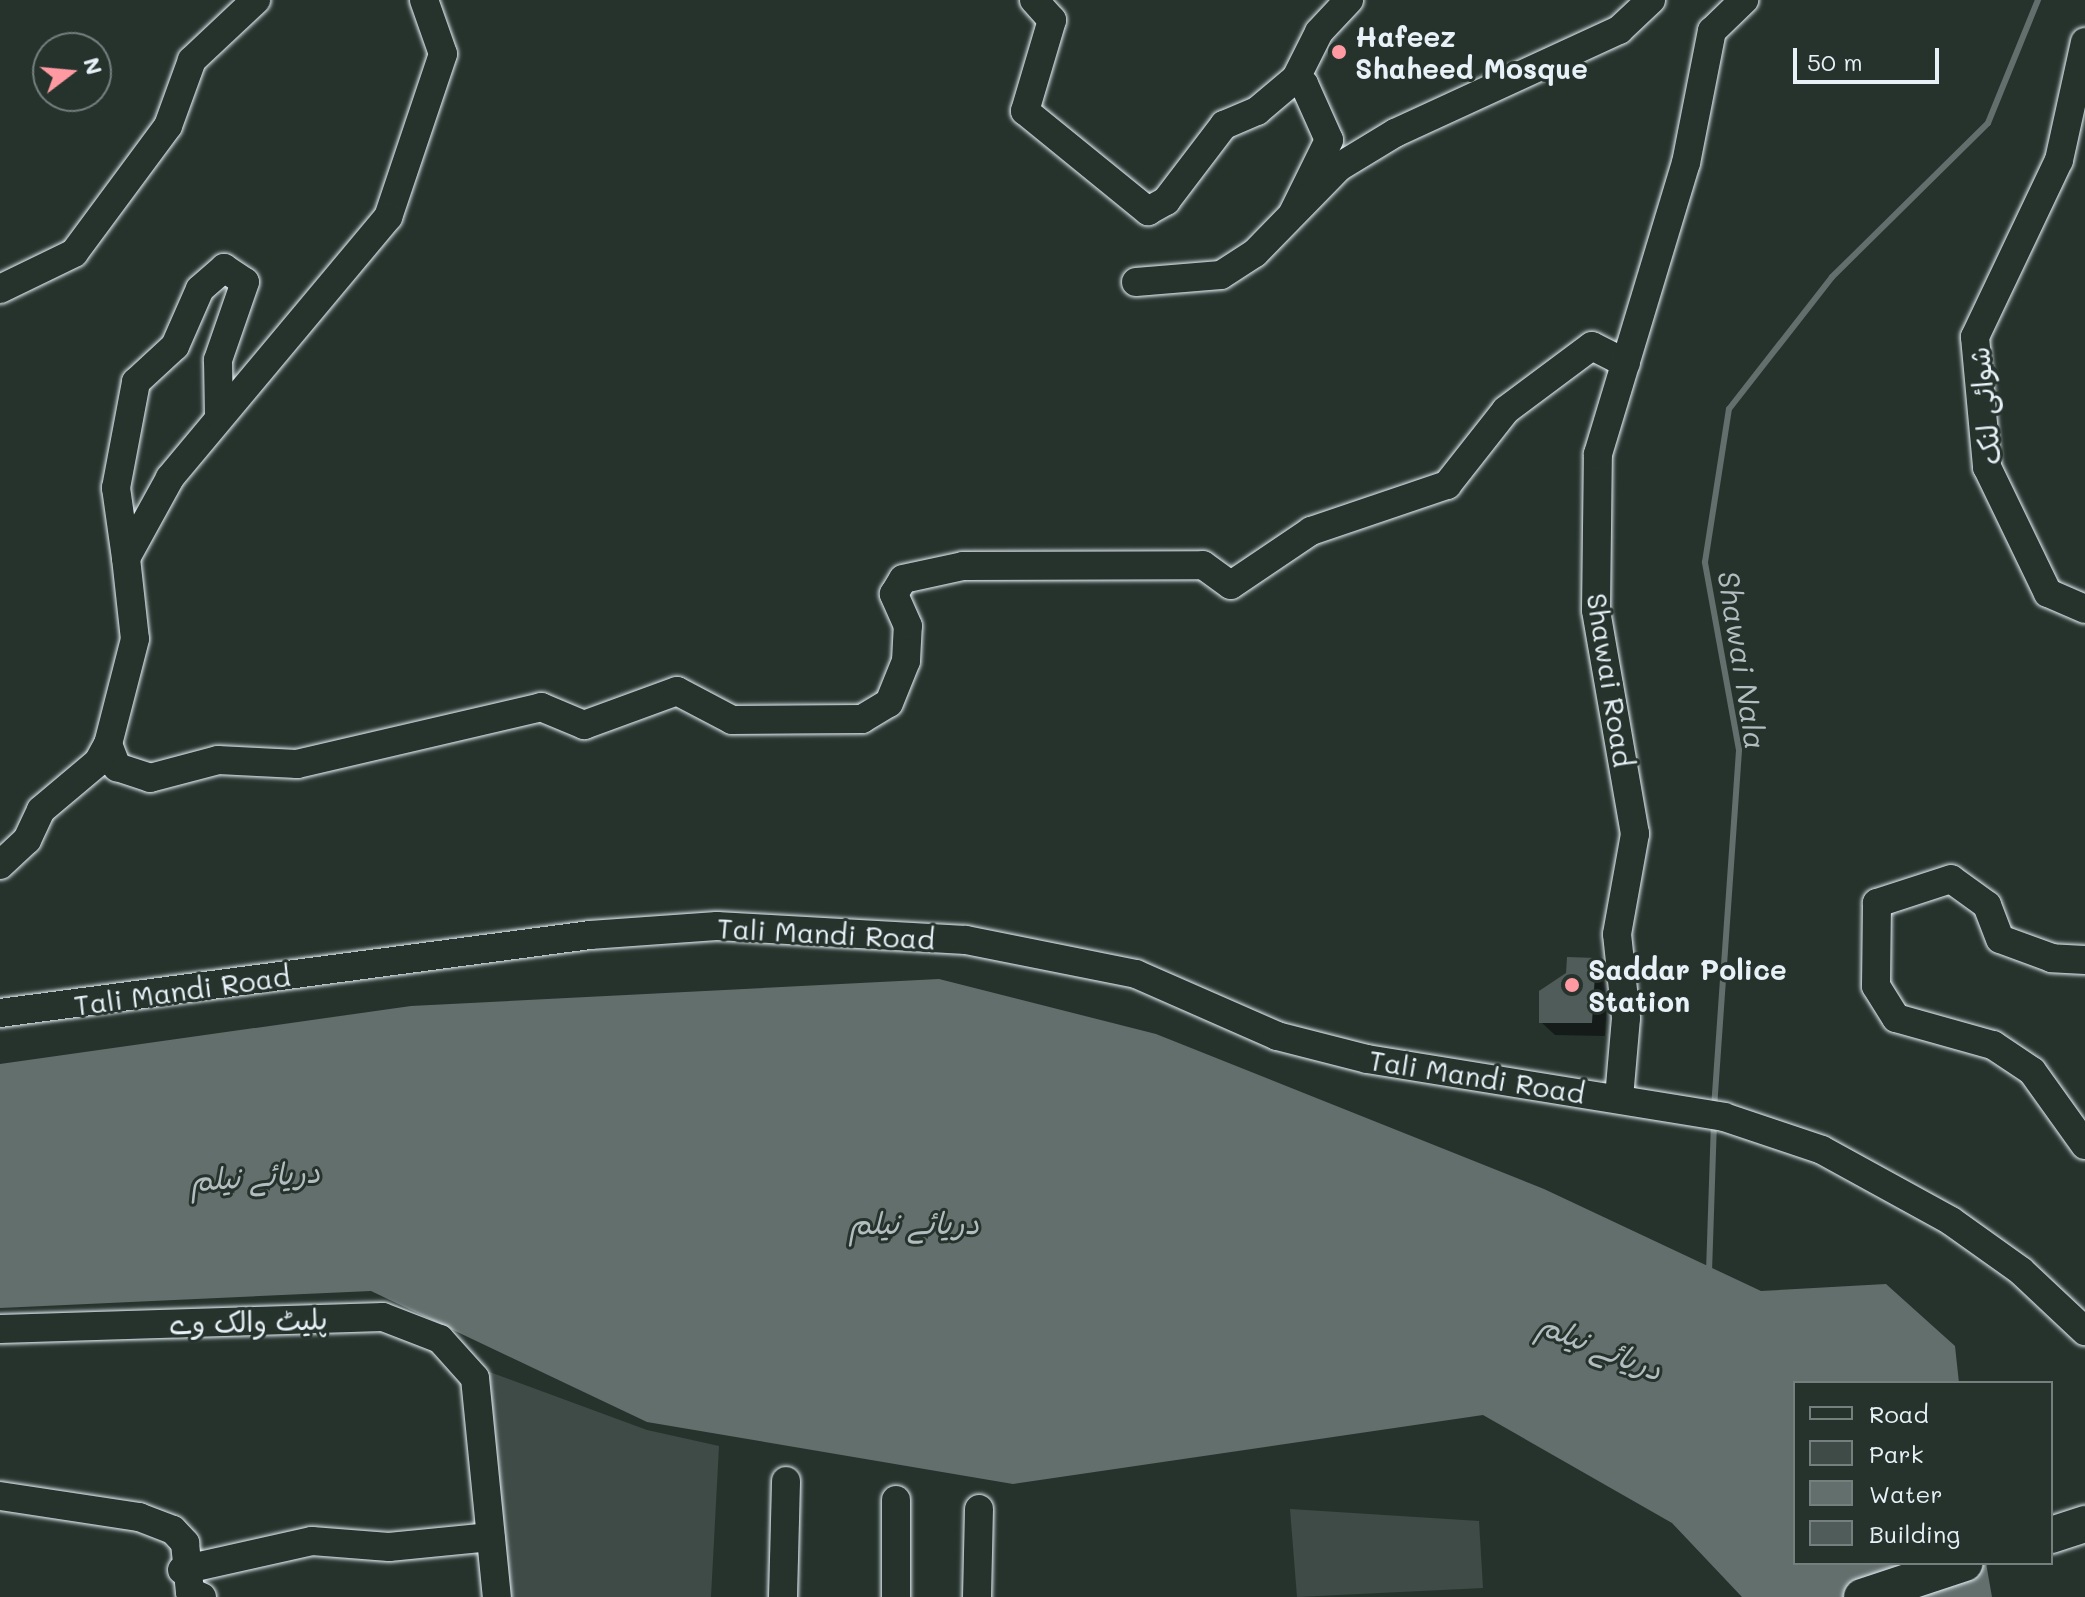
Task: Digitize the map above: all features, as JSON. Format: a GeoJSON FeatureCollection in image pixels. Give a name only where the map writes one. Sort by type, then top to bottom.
{"type":"FeatureCollection","features":[{"type":"Feature","properties":{"kind":"main road"},"geometry":{"type":"LineString","coordinates":[[2053,1534],[2085,1524]]}},
{"type":"Feature","properties":{"kind":"main road"},"geometry":{"type":"LineString","coordinates":[[1862,1597],[1959,1565]]}},
{"type":"Feature","properties":{"kind":"street"},"geometry":{"type":"LineString","coordinates":[[0,289],[74,253],[168,126],[192,60],[256,0]]}},
{"type":"Feature","properties":{"kind":"street"},"geometry":{"type":"LineString","coordinates":[[126,558],[170,478],[388,217],[443,54],[424,0]]}},
{"type":"Feature","properties":{"kind":"street"},"geometry":{"type":"LineString","coordinates":[[1034,0],[1052,20],[1025,111],[1148,211],[1166,201],[1224,125],[1257,111],[1296,78],[1319,32],[1349,0]]}},
{"type":"Feature","properties":{"kind":"street"},"geometry":{"type":"LineString","coordinates":[[1136,282],[1221,275],[1293,213],[1339,167],[1395,133],[1619,30],[1651,0]]}},
{"type":"Feature","properties":{"kind":"street","name":"Shawai Road"},"geometry":{"type":"LineString","coordinates":[[1627,1099],[1626,1018],[1617,934],[1635,834],[1596,610],[1598,454],[1686,163],[1712,31],[1744,0]]}},
{"type":"Feature","properties":{"kind":"street","name":"شوائی لنک"},"geometry":{"type":"LineString","coordinates":[[2085,42],[2059,160],[1975,337],[1987,467],[2048,593],[2085,609]]}},
{"type":"Feature","properties":{"kind":"street"},"geometry":{"type":"LineString","coordinates":[[1293,213],[1329,140],[1321,108],[1296,78]]}},
{"type":"Feature","properties":{"kind":"street"},"geometry":{"type":"LineString","coordinates":[[0,865],[27,840],[41,810],[98,762],[108,744],[135,639],[116,488],[136,382],[175,346],[200,289],[224,268],[245,282],[218,360],[219,416]]}},
{"type":"Feature","properties":{"kind":"street"},"geometry":{"type":"LineString","coordinates":[[108,744],[117,767],[150,778],[218,760],[297,764],[541,707],[584,725],[677,691],[732,720],[862,719],[889,703],[906,661],[908,626],[894,594],[903,579],[963,566],[1203,565],[1231,585],[1311,531],[1447,485],[1506,410],[1592,346],[1626,363]]}},
{"type":"Feature","properties":{"kind":"street"},"geometry":{"type":"LineString","coordinates":[[2085,960],[2052,958],[2000,939],[1987,905],[1951,879],[1877,903],[1876,986],[1896,1018],[1993,1045],[2019,1062],[2085,1145]]}},
{"type":"Feature","properties":{"kind":"street","name":"Tali Mandi Road"},"geometry":{"type":"LineString","coordinates":[[0,1013],[590,935],[792,927],[966,940],[1136,974],[1277,1036],[1367,1059],[1724,1117],[1822,1150],[1951,1221],[2021,1271],[2085,1331]]}},
{"type":"Feature","properties":{"kind":"street","name":"پلیٹ والک وے"},"geometry":{"type":"LineString","coordinates":[[0,1329],[383,1317],[440,1339],[475,1378],[491,1537]]}},
{"type":"Feature","properties":{"kind":"street"},"geometry":{"type":"LineString","coordinates":[[783,1597],[786,1481]]}},
{"type":"Feature","properties":{"kind":"street"},"geometry":{"type":"LineString","coordinates":[[0,1496],[139,1517],[173,1530],[185,1543],[182,1570],[190,1592],[202,1597]]}},
{"type":"Feature","properties":{"kind":"street"},"geometry":{"type":"LineString","coordinates":[[896,1500],[896,1597]]}},
{"type":"Feature","properties":{"kind":"street"},"geometry":{"type":"LineString","coordinates":[[977,1597],[979,1509]]}},
{"type":"Feature","properties":{"kind":"street"},"geometry":{"type":"LineString","coordinates":[[182,1570],[312,1541],[389,1547],[491,1537],[497,1597]]}},
{"type":"Feature","properties":{"kind":"green space"},"geometry":{"type":"Polygon","coordinates":[[[484,1370],[647,1430],[719,1446],[711,1597],[510,1597],[484,1370]]]}},
{"type":"Feature","properties":{"kind":"green space"},"geometry":{"type":"Polygon","coordinates":[[[1290,1509],[1479,1521],[1483,1588],[1297,1597],[1290,1509]]]}},
{"type":"Feature","properties":{"kind":"water","name":"دریائے نیلم"},"geometry":{"type":"Polygon","coordinates":[[[939,979],[1156,1034],[1544,1189],[1761,1291],[1886,1284],[1955,1346],[1959,1381],[1793,1381],[1793,1565],[1986,1565],[1992,1597],[1742,1597],[1672,1523],[1483,1415],[1013,1484],[647,1422],[371,1291],[0,1308],[0,1064],[411,1006],[939,979]]]}},
{"type":"Feature","properties":{"kind":"building","name":"Saddar Police Station"},"geometry":{"type":"Polygon","coordinates":[[[1567,957],[1596,958],[1592,1023],[1539,1023],[1539,991],[1566,973],[1567,957]]]}},
{"type":"Feature","properties":{"kind":"waterway","name":"Shawai Nala"},"geometry":{"type":"LineString","coordinates":[[1714,1108],[1739,750],[1705,562],[1729,409],[1832,277],[1988,123],[2038,0]]}},
{"type":"Feature","properties":{"kind":"waterway","name":"Shawai Nala"},"geometry":{"type":"LineString","coordinates":[[1709,1272],[1714,1123]]}},
{"type":"Feature","properties":{"kind":"place","name":"Hafeez Shaheed Mosque"},"geometry":{"type":"Point","coordinates":[1339,52]}},
{"type":"Feature","properties":{"kind":"place","name":"Saddar Police Station"},"geometry":{"type":"Point","coordinates":[1572,985]}}]}
